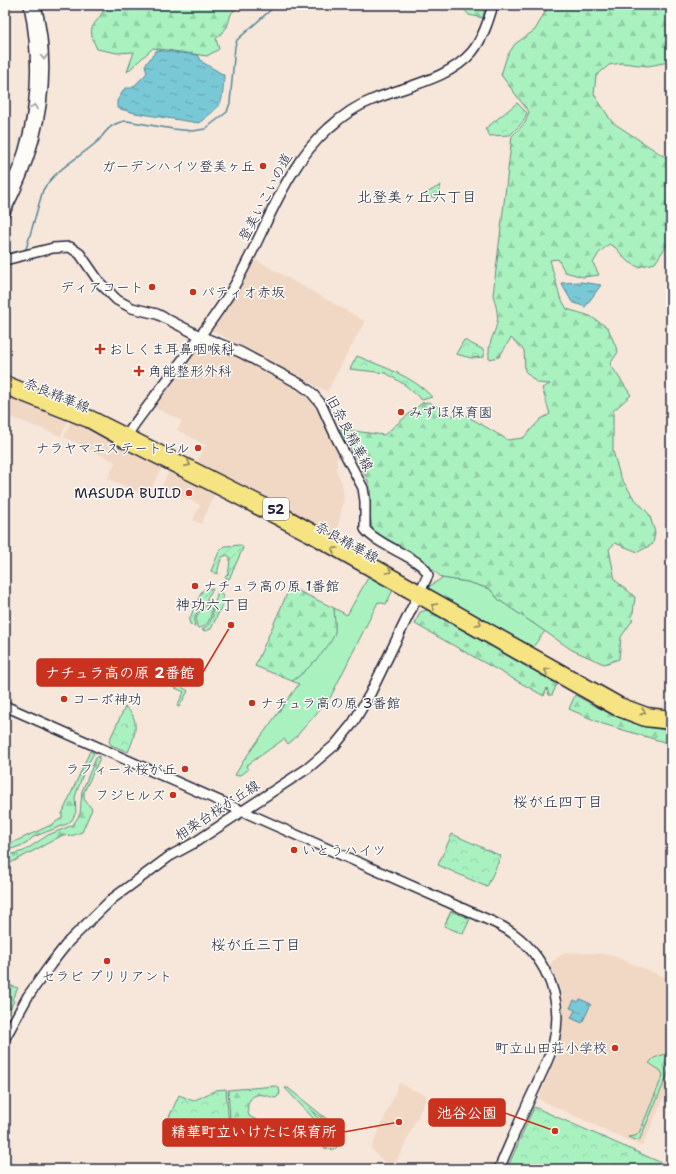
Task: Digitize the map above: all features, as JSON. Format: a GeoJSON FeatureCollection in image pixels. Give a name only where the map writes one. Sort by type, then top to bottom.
{"type":"FeatureCollection","features":[{"type":"Feature","properties":{"kind":"main road","name":"奈良精華線"},"geometry":{"type":"LineString","coordinates":[[5,381],[93,417],[126,438]]}},
{"type":"Feature","properties":{"kind":"main road","name":"奈良精華線"},"geometry":{"type":"LineString","coordinates":[[5,390],[126,438],[278,510],[616,710],[645,721],[671,724]]}},
{"type":"Feature","properties":{"kind":"main road","name":"奈良精華線"},"geometry":{"type":"LineString","coordinates":[[419,593],[620,703],[647,713],[671,716]]}},
{"type":"Feature","properties":{"kind":"street"},"geometry":{"type":"LineString","coordinates":[[5,197],[20,165],[29,136],[35,96],[37,70],[35,35],[29,5]]}},
{"type":"Feature","properties":{"kind":"street"},"geometry":{"type":"LineString","coordinates":[[5,212],[24,172],[32,147],[43,93],[44,49],[36,5]]}},
{"type":"Feature","properties":{"kind":"street","name":"登美いこいの道"},"geometry":{"type":"LineString","coordinates":[[126,438],[230,293],[291,175],[312,144],[336,122],[361,105],[444,73],[457,65],[472,51],[480,39],[488,22],[493,5]]}},
{"type":"Feature","properties":{"kind":"street","name":"旧奈良精華線"},"geometry":{"type":"LineString","coordinates":[[5,260],[53,248],[70,247],[80,254],[100,283],[117,300],[132,308],[157,314],[200,336],[240,352],[300,384],[311,392],[321,404],[337,439],[363,488],[365,501],[365,528],[373,538],[425,568],[428,575],[419,593]]}},
{"type":"Feature","properties":{"kind":"street","name":"相楽台桜が丘線"},"geometry":{"type":"LineString","coordinates":[[5,1038],[28,996],[64,947],[112,899],[170,856],[308,768],[329,751],[344,734],[370,694],[419,593]]}},
{"type":"Feature","properties":{"kind":"street"},"geometry":{"type":"LineString","coordinates":[[5,706],[500,925],[522,939],[543,965],[554,993],[556,1014],[554,1041],[499,1169]]}},
{"type":"Feature","properties":{"kind":"shaded area"},"geometry":{"type":"Polygon","coordinates":[[[256,260],[365,321],[327,392],[212,330],[256,260]]]}},
{"type":"Feature","properties":{"kind":"shaded area"},"geometry":{"type":"Polygon","coordinates":[[[200,341],[218,351],[237,356],[304,393],[311,401],[341,452],[337,460],[336,471],[342,482],[344,497],[337,533],[332,535],[238,483],[196,463],[206,445],[177,430],[182,421],[153,407],[184,368],[200,341]]]}},
{"type":"Feature","properties":{"kind":"shaded area"},"geometry":{"type":"Polygon","coordinates":[[[5,395],[68,420],[61,436],[5,415],[5,395]]]}},
{"type":"Feature","properties":{"kind":"shaded area"},"geometry":{"type":"Polygon","coordinates":[[[71,421],[162,467],[147,497],[108,478],[115,462],[64,437],[71,421]]]}},
{"type":"Feature","properties":{"kind":"shaded area"},"geometry":{"type":"Polygon","coordinates":[[[169,471],[215,494],[201,524],[193,520],[200,505],[162,486],[169,471]]]}},
{"type":"Feature","properties":{"kind":"shaded area","name":"町立山田荘小学校"},"geometry":{"type":"Polygon","coordinates":[[[565,952],[609,954],[671,980],[671,1081],[643,1145],[640,1146],[538,1099],[558,1053],[563,1024],[563,1006],[560,988],[550,963],[565,952]]]}},
{"type":"Feature","properties":{"kind":"shaded area"},"geometry":{"type":"Polygon","coordinates":[[[399,1083],[427,1096],[401,1153],[391,1169],[371,1149],[399,1083]]]}},
{"type":"Feature","properties":{"kind":"green space"},"geometry":{"type":"Polygon","coordinates":[[[106,5],[239,5],[231,14],[227,27],[216,39],[219,49],[207,56],[153,48],[127,72],[134,52],[117,53],[97,49],[93,40],[93,26],[106,5]]]}},
{"type":"Feature","properties":{"kind":"green space"},"geometry":{"type":"Polygon","coordinates":[[[460,5],[485,5],[483,18],[469,15],[460,5]]]}},
{"type":"Feature","properties":{"kind":"green space"},"geometry":{"type":"Polygon","coordinates":[[[549,5],[671,5],[671,65],[669,62],[648,66],[622,63],[609,65],[596,76],[594,94],[612,122],[671,161],[671,239],[655,263],[638,267],[626,260],[616,248],[609,244],[599,253],[593,263],[599,275],[583,277],[565,272],[558,259],[550,260],[560,297],[567,309],[590,316],[608,328],[618,352],[610,364],[631,395],[613,411],[613,451],[620,476],[633,497],[649,514],[655,532],[653,544],[638,552],[615,543],[609,549],[615,580],[635,597],[632,621],[621,637],[619,659],[604,664],[572,650],[499,600],[490,589],[468,582],[442,578],[429,566],[373,531],[371,520],[370,487],[356,458],[339,429],[384,435],[422,403],[429,402],[454,416],[460,412],[508,440],[523,438],[541,419],[550,414],[542,388],[550,384],[537,383],[525,371],[524,350],[511,338],[499,357],[489,359],[490,344],[498,316],[493,295],[512,136],[525,123],[529,112],[501,75],[507,56],[515,44],[535,30],[549,5]]]}},
{"type":"Feature","properties":{"kind":"green space"},"geometry":{"type":"Polygon","coordinates":[[[517,103],[527,113],[523,122],[510,135],[490,136],[485,129],[517,103]]]}},
{"type":"Feature","properties":{"kind":"green space"},"geometry":{"type":"Polygon","coordinates":[[[441,185],[437,198],[423,195],[441,185]]]}},
{"type":"Feature","properties":{"kind":"green space"},"geometry":{"type":"Polygon","coordinates":[[[464,340],[484,350],[484,357],[471,358],[456,354],[464,340]]]}},
{"type":"Feature","properties":{"kind":"green space"},"geometry":{"type":"Polygon","coordinates":[[[357,356],[407,378],[416,383],[432,397],[422,400],[405,385],[386,373],[350,369],[357,356]]]}},
{"type":"Feature","properties":{"kind":"green space"},"geometry":{"type":"Polygon","coordinates":[[[241,545],[243,548],[229,579],[225,577],[228,574],[230,563],[230,557],[227,555],[222,557],[218,568],[218,574],[211,571],[219,552],[225,546],[241,545]]]}},
{"type":"Feature","properties":{"kind":"green space"},"geometry":{"type":"Polygon","coordinates":[[[369,576],[393,590],[386,604],[378,602],[330,698],[293,740],[288,744],[284,739],[246,766],[248,770],[238,776],[235,775],[244,760],[299,684],[292,681],[307,668],[321,649],[330,628],[334,608],[347,615],[369,576]]]}},
{"type":"Feature","properties":{"kind":"green space"},"geometry":{"type":"Polygon","coordinates":[[[442,578],[468,582],[490,589],[499,600],[545,631],[533,647],[427,588],[442,578]]]}},
{"type":"Feature","properties":{"kind":"green space"},"geometry":{"type":"Polygon","coordinates":[[[290,587],[334,608],[335,626],[333,637],[324,651],[311,666],[292,681],[255,666],[290,587]]]}},
{"type":"Feature","properties":{"kind":"green space"},"geometry":{"type":"Polygon","coordinates":[[[208,588],[213,589],[207,598],[207,603],[201,607],[197,613],[195,627],[190,624],[189,620],[202,591],[208,588]]]}},
{"type":"Feature","properties":{"kind":"green space"},"geometry":{"type":"Polygon","coordinates":[[[218,591],[222,594],[224,601],[211,629],[206,631],[202,630],[212,619],[212,605],[215,602],[218,591]]]}},
{"type":"Feature","properties":{"kind":"green space"},"geometry":{"type":"Polygon","coordinates":[[[207,605],[211,607],[209,620],[205,626],[198,628],[196,621],[198,615],[207,605]]]}},
{"type":"Feature","properties":{"kind":"green space"},"geometry":{"type":"Polygon","coordinates":[[[427,610],[557,684],[552,695],[549,695],[547,688],[544,696],[415,624],[420,612],[427,610]]]}},
{"type":"Feature","properties":{"kind":"green space"},"geometry":{"type":"Polygon","coordinates":[[[144,664],[147,664],[151,675],[166,678],[188,691],[179,707],[177,706],[184,692],[140,672],[144,664]]]}},
{"type":"Feature","properties":{"kind":"green space"},"geometry":{"type":"Polygon","coordinates":[[[575,695],[633,723],[658,729],[671,730],[671,744],[603,724],[569,709],[575,695]]]}},
{"type":"Feature","properties":{"kind":"green space"},"geometry":{"type":"Polygon","coordinates":[[[125,707],[130,711],[135,722],[133,740],[128,752],[111,745],[109,741],[125,707]]]}},
{"type":"Feature","properties":{"kind":"green space"},"geometry":{"type":"Polygon","coordinates":[[[90,751],[94,753],[84,771],[75,797],[76,812],[72,820],[67,824],[33,837],[26,844],[5,851],[5,846],[51,825],[62,818],[62,814],[90,751]]]}},
{"type":"Feature","properties":{"kind":"green space"},"geometry":{"type":"Polygon","coordinates":[[[99,756],[99,760],[84,792],[84,799],[92,809],[82,832],[71,836],[63,835],[5,866],[5,856],[24,851],[48,835],[73,825],[80,814],[82,791],[96,758],[99,756]]]}},
{"type":"Feature","properties":{"kind":"green space"},"geometry":{"type":"Polygon","coordinates":[[[452,834],[501,856],[487,887],[438,865],[452,834]]]}},
{"type":"Feature","properties":{"kind":"green space"},"geometry":{"type":"Polygon","coordinates":[[[451,911],[470,919],[463,934],[444,926],[451,911]]]}},
{"type":"Feature","properties":{"kind":"green space"},"geometry":{"type":"Polygon","coordinates":[[[5,984],[18,988],[12,999],[14,1001],[5,1018],[5,984]]]}},
{"type":"Feature","properties":{"kind":"green space"},"geometry":{"type":"Polygon","coordinates":[[[671,1052],[671,1067],[639,1141],[628,1137],[635,1136],[639,1133],[663,1075],[661,1071],[649,1063],[654,1058],[671,1052]]]}},
{"type":"Feature","properties":{"kind":"green space"},"geometry":{"type":"Polygon","coordinates":[[[276,1086],[279,1088],[280,1094],[276,1098],[265,1095],[255,1095],[252,1097],[248,1104],[249,1116],[258,1121],[309,1136],[312,1139],[310,1140],[272,1132],[230,1118],[228,1090],[276,1086]]]}},
{"type":"Feature","properties":{"kind":"green space"},"geometry":{"type":"Polygon","coordinates":[[[285,1088],[288,1088],[343,1132],[344,1134],[341,1134],[309,1108],[337,1140],[337,1147],[334,1150],[324,1148],[330,1136],[285,1088]]]}},
{"type":"Feature","properties":{"kind":"green space"},"geometry":{"type":"Polygon","coordinates":[[[226,1089],[229,1126],[182,1131],[166,1124],[179,1095],[193,1101],[216,1090],[226,1089]]]}},
{"type":"Feature","properties":{"kind":"green space"},"geometry":{"type":"Polygon","coordinates":[[[534,1107],[671,1167],[671,1169],[507,1169],[534,1107]]]}},
{"type":"Feature","properties":{"kind":"water"},"geometry":{"type":"Polygon","coordinates":[[[157,50],[198,55],[202,62],[224,75],[223,93],[220,103],[199,123],[135,113],[117,108],[117,101],[125,88],[132,88],[147,73],[145,65],[157,50]]]}},
{"type":"Feature","properties":{"kind":"water"},"geometry":{"type":"Polygon","coordinates":[[[581,282],[601,285],[585,307],[572,302],[561,283],[581,282]]]}},
{"type":"Feature","properties":{"kind":"water"},"geometry":{"type":"Polygon","coordinates":[[[580,999],[591,1004],[582,1023],[571,1018],[575,1010],[570,1008],[574,1000],[578,1002],[580,999]]]}},
{"type":"Feature","properties":{"kind":"waterway"},"geometry":{"type":"LineString","coordinates":[[21,252],[26,249],[43,190],[48,182],[99,140],[112,126],[119,122],[127,121],[193,131],[205,129],[227,112],[230,103],[235,46],[237,40],[276,5]]}},
{"type":"Feature","properties":{"kind":"place","name":"ガーデンハイツ登美ヶ丘"},"geometry":{"type":"Point","coordinates":[263,166]}},
{"type":"Feature","properties":{"kind":"place","name":"ディアコート"},"geometry":{"type":"Point","coordinates":[152,287]}},
{"type":"Feature","properties":{"kind":"place","name":"パティオ赤坂"},"geometry":{"type":"Point","coordinates":[193,292]}},
{"type":"Feature","properties":{"kind":"place","name":"おしくま耳鼻咽喉科"},"geometry":{"type":"Point","coordinates":[100,349]}},
{"type":"Feature","properties":{"kind":"place","name":"角能整形外科"},"geometry":{"type":"Point","coordinates":[139,371]}},
{"type":"Feature","properties":{"kind":"place","name":"みずほ保育園"},"geometry":{"type":"Point","coordinates":[401,412]}},
{"type":"Feature","properties":{"kind":"place","name":"ナラヤマエステートビル"},"geometry":{"type":"Point","coordinates":[198,448]}},
{"type":"Feature","properties":{"kind":"place","name":"MASUDA BUILD"},"geometry":{"type":"Point","coordinates":[189,493]}},
{"type":"Feature","properties":{"kind":"place","name":"ナチュラ高の原 1番館"},"geometry":{"type":"Point","coordinates":[195,586]}},
{"type":"Feature","properties":{"kind":"place","name":"ナチュラ高の原 2番館"},"geometry":{"type":"Point","coordinates":[231,625]}},
{"type":"Feature","properties":{"kind":"place","name":"コーポ神功"},"geometry":{"type":"Point","coordinates":[64,699]}},
{"type":"Feature","properties":{"kind":"place","name":"ナチュラ高の原 3番館"},"geometry":{"type":"Point","coordinates":[252,703]}},
{"type":"Feature","properties":{"kind":"place","name":"ラフィーネ桜が丘"},"geometry":{"type":"Point","coordinates":[185,769]}},
{"type":"Feature","properties":{"kind":"place","name":"フジヒルズ"},"geometry":{"type":"Point","coordinates":[173,795]}},
{"type":"Feature","properties":{"kind":"place","name":"いとうハイツ"},"geometry":{"type":"Point","coordinates":[294,850]}},
{"type":"Feature","properties":{"kind":"place","name":"セラビ ブリリアント"},"geometry":{"type":"Point","coordinates":[107,961]}},
{"type":"Feature","properties":{"kind":"place","name":"町立山田荘小学校"},"geometry":{"type":"Point","coordinates":[615,1048]}},
{"type":"Feature","properties":{"kind":"place","name":"精華町立いけたに保育所"},"geometry":{"type":"Point","coordinates":[399,1122]}},
{"type":"Feature","properties":{"kind":"place","name":"池谷公園"},"geometry":{"type":"Point","coordinates":[555,1131]}},
{"type":"Feature","properties":{"kind":"district","name":"北登美ヶ丘六丁目"},"geometry":{"type":"Point","coordinates":[417,197]}},
{"type":"Feature","properties":{"kind":"district","name":"神功六丁目"},"geometry":{"type":"Point","coordinates":[213,605]}},
{"type":"Feature","properties":{"kind":"district","name":"桜が丘四丁目"},"geometry":{"type":"Point","coordinates":[558,802]}},
{"type":"Feature","properties":{"kind":"district","name":"桜が丘三丁目"},"geometry":{"type":"Point","coordinates":[256,945]}}]}
